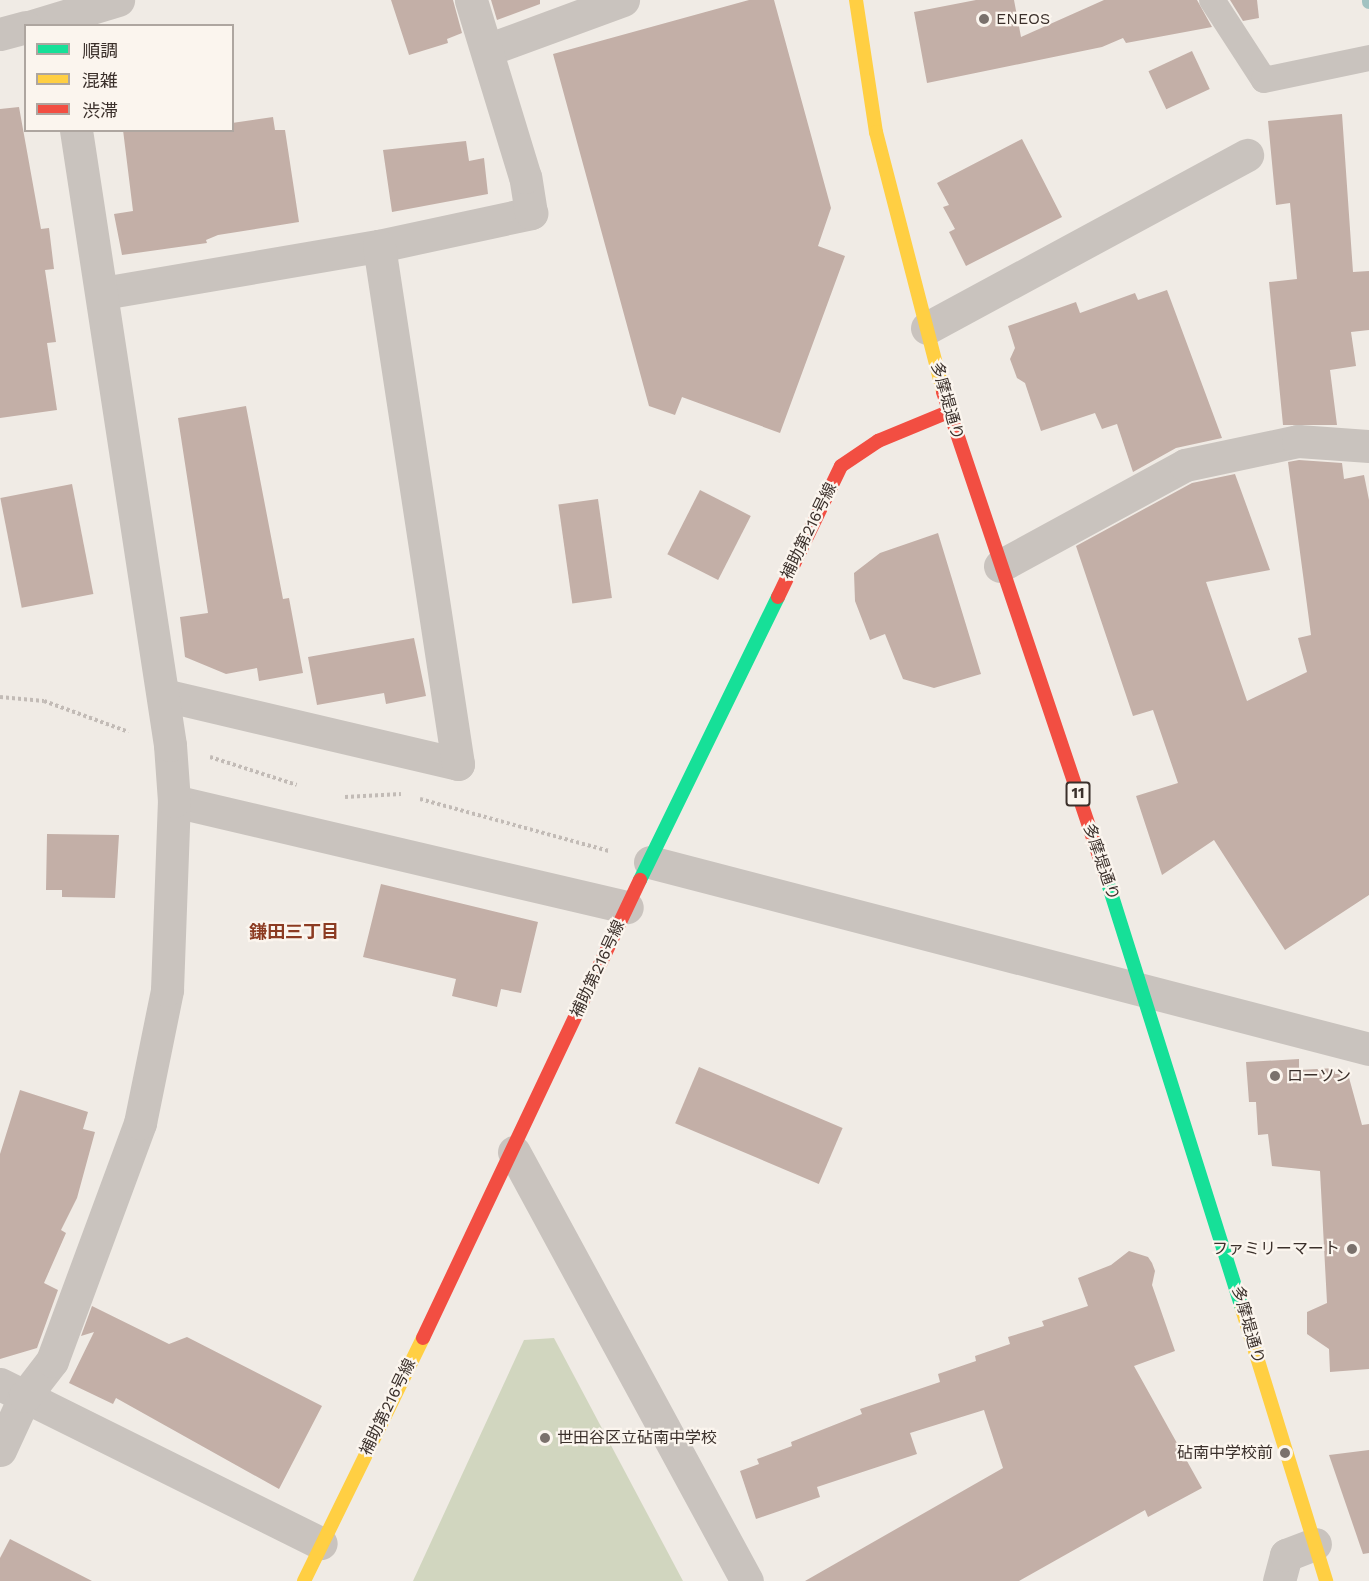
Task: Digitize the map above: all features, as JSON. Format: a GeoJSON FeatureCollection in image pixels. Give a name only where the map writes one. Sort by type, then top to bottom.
{"type":"FeatureCollection","features":[{"type":"Feature","properties":{"kind":"main road","name":"多摩堤通り"},"geometry":{"type":"LineString","coordinates":[[856,0],[876,132],[948,412],[1144,991],[1326,1581]]}},
{"type":"Feature","properties":{"kind":"main road","name":"補助第216号線"},"geometry":{"type":"LineString","coordinates":[[304,1581],[514,1152],[627,907],[841,466],[878,441],[948,412]]}},
{"type":"Feature","properties":{"kind":"street"},"geometry":{"type":"LineString","coordinates":[[49,23],[118,0]]}},
{"type":"Feature","properties":{"kind":"street"},"geometry":{"type":"LineString","coordinates":[[103,293],[379,246],[531,213],[525,177],[471,0]]}},
{"type":"Feature","properties":{"kind":"street"},"geometry":{"type":"LineString","coordinates":[[487,50],[623,0]]}},
{"type":"Feature","properties":{"kind":"street"},"geometry":{"type":"LineString","coordinates":[[0,34],[24,28]]}},
{"type":"Feature","properties":{"kind":"street"},"geometry":{"type":"LineString","coordinates":[[0,1450],[12,1390],[52,1361],[140,1123],[167,990],[174,801],[170,745],[103,293],[76,132]]}},
{"type":"Feature","properties":{"kind":"street"},"geometry":{"type":"LineString","coordinates":[[927,327],[1247,155]]}},
{"type":"Feature","properties":{"kind":"street"},"geometry":{"type":"LineString","coordinates":[[164,695],[458,764],[379,246]]}},
{"type":"Feature","properties":{"kind":"street"},"geometry":{"type":"LineString","coordinates":[[1000,566],[1185,465],[1298,441],[1369,446]]}},
{"type":"Feature","properties":{"kind":"street"},"geometry":{"type":"LineString","coordinates":[[174,801],[627,907]]}},
{"type":"Feature","properties":{"kind":"street"},"geometry":{"type":"LineString","coordinates":[[650,862],[1369,1049]]}},
{"type":"Feature","properties":{"kind":"street"},"geometry":{"type":"LineString","coordinates":[[514,1152],[747,1581]]}},
{"type":"Feature","properties":{"kind":"street"},"geometry":{"type":"LineString","coordinates":[[12,1390],[321,1543]]}},
{"type":"Feature","properties":{"kind":"street"},"geometry":{"type":"LineString","coordinates":[[1279,1581],[1286,1555],[1315,1544]]}},
{"type":"Feature","properties":{"kind":"lane"},"geometry":{"type":"LineString","coordinates":[[1212,0],[1264,80],[1360,60]]}},
{"type":"Feature","properties":{"kind":"path"},"geometry":{"type":"LineString","coordinates":[[0,697],[44,701],[170,745],[305,788]]}},
{"type":"Feature","properties":{"kind":"path"},"geometry":{"type":"LineString","coordinates":[[334,795],[400,794],[650,862]]}},
{"type":"Feature","properties":{"kind":"green space","name":"世田谷区立砧南中学校"},"geometry":{"type":"Polygon","coordinates":[[[554,1338],[683,1581],[413,1581],[524,1340],[554,1338]]]}},
{"type":"Feature","properties":{"kind":"building"},"geometry":{"type":"Polygon","coordinates":[[[391,0],[453,0],[462,33],[447,39],[448,43],[409,55],[391,0]]]}},
{"type":"Feature","properties":{"kind":"building"},"geometry":{"type":"Polygon","coordinates":[[[491,0],[540,0],[540,4],[497,20],[491,0]]]}},
{"type":"Feature","properties":{"kind":"building"},"geometry":{"type":"Polygon","coordinates":[[[749,0],[774,0],[831,208],[818,246],[845,256],[780,433],[682,397],[675,415],[649,406],[553,54],[749,0]]]}},
{"type":"Feature","properties":{"kind":"building"},"geometry":{"type":"Polygon","coordinates":[[[976,0],[1014,0],[1021,37],[1104,0],[1197,0],[1212,27],[1126,43],[1123,38],[1102,47],[927,83],[914,12],[976,0]]]}},
{"type":"Feature","properties":{"kind":"building"},"geometry":{"type":"Polygon","coordinates":[[[1230,0],[1257,0],[1259,18],[1243,21],[1230,0]]]}},
{"type":"Feature","properties":{"kind":"building"},"geometry":{"type":"Polygon","coordinates":[[[1192,51],[1210,89],[1166,109],[1148,71],[1192,51]]]}},
{"type":"Feature","properties":{"kind":"building"},"geometry":{"type":"Polygon","coordinates":[[[19,107],[41,229],[49,228],[54,269],[45,270],[56,342],[47,343],[57,410],[0,418],[0,109],[19,107]]]}},
{"type":"Feature","properties":{"kind":"building"},"geometry":{"type":"Polygon","coordinates":[[[1342,114],[1353,272],[1369,271],[1369,330],[1351,332],[1356,366],[1330,370],[1337,425],[1283,425],[1269,282],[1297,279],[1290,203],[1276,205],[1268,121],[1342,114]]]}},
{"type":"Feature","properties":{"kind":"building"},"geometry":{"type":"Polygon","coordinates":[[[273,117],[275,130],[285,130],[299,222],[218,235],[206,240],[207,243],[122,255],[114,214],[133,211],[123,132],[234,132],[234,123],[273,117]]]}},
{"type":"Feature","properties":{"kind":"building"},"geometry":{"type":"Polygon","coordinates":[[[1022,139],[1062,217],[966,266],[949,232],[955,229],[943,207],[949,205],[937,183],[1022,139]]]}},
{"type":"Feature","properties":{"kind":"building"},"geometry":{"type":"Polygon","coordinates":[[[466,141],[469,161],[484,158],[488,194],[392,212],[383,150],[466,141]]]}},
{"type":"Feature","properties":{"kind":"building"},"geometry":{"type":"Polygon","coordinates":[[[1167,290],[1222,438],[1176,448],[1133,472],[1117,424],[1102,429],[1095,413],[1041,431],[1025,383],[1017,378],[1010,359],[1015,348],[1008,326],[1076,302],[1080,313],[1135,293],[1138,300],[1167,290]]]}},
{"type":"Feature","properties":{"kind":"building"},"geometry":{"type":"Polygon","coordinates":[[[246,406],[283,599],[289,598],[303,673],[259,681],[257,668],[226,674],[185,657],[180,617],[208,613],[178,418],[246,406]]]}},
{"type":"Feature","properties":{"kind":"building"},"geometry":{"type":"Polygon","coordinates":[[[1299,460],[1342,463],[1344,479],[1364,475],[1369,500],[1369,895],[1285,950],[1214,840],[1162,875],[1136,796],[1178,783],[1153,710],[1133,716],[1076,546],[1192,483],[1235,474],[1270,570],[1206,582],[1247,701],[1307,672],[1298,638],[1311,635],[1288,462],[1299,460]]]}},
{"type":"Feature","properties":{"kind":"building"},"geometry":{"type":"Polygon","coordinates":[[[72,484],[93,594],[22,608],[0,498],[72,484]]]}},
{"type":"Feature","properties":{"kind":"building"},"geometry":{"type":"Polygon","coordinates":[[[700,490],[751,516],[718,580],[667,554],[700,490]]]}},
{"type":"Feature","properties":{"kind":"building"},"geometry":{"type":"Polygon","coordinates":[[[598,499],[612,598],[572,604],[558,505],[598,499]]]}},
{"type":"Feature","properties":{"kind":"building"},"geometry":{"type":"Polygon","coordinates":[[[938,533],[981,674],[934,688],[903,679],[885,634],[870,640],[855,601],[854,573],[880,553],[938,533]]]}},
{"type":"Feature","properties":{"kind":"building"},"geometry":{"type":"Polygon","coordinates":[[[414,638],[426,696],[386,704],[384,693],[317,705],[308,657],[414,638]]]}},
{"type":"Feature","properties":{"kind":"building"},"geometry":{"type":"Polygon","coordinates":[[[47,834],[119,835],[115,898],[62,897],[62,890],[46,890],[47,834]]]}},
{"type":"Feature","properties":{"kind":"building"},"geometry":{"type":"Polygon","coordinates":[[[381,884],[538,922],[521,993],[501,989],[497,1007],[452,996],[456,979],[363,957],[381,884]]]}},
{"type":"Feature","properties":{"kind":"building"},"geometry":{"type":"Polygon","coordinates":[[[1299,1059],[1299,1070],[1335,1068],[1335,1074],[1348,1074],[1362,1125],[1369,1124],[1369,1369],[1330,1372],[1329,1349],[1307,1334],[1307,1312],[1327,1303],[1320,1171],[1272,1166],[1268,1134],[1258,1135],[1256,1102],[1249,1102],[1246,1062],[1299,1059]]]}},
{"type":"Feature","properties":{"kind":"building"},"geometry":{"type":"Polygon","coordinates":[[[699,1067],[843,1128],[819,1184],[675,1123],[699,1067]]]}},
{"type":"Feature","properties":{"kind":"building"},"geometry":{"type":"Polygon","coordinates":[[[20,1090],[88,1112],[83,1129],[95,1132],[77,1198],[61,1230],[66,1233],[44,1283],[58,1290],[37,1348],[0,1359],[0,1154],[20,1090]]]}},
{"type":"Feature","properties":{"kind":"building"},"geometry":{"type":"Polygon","coordinates":[[[1129,1251],[1148,1257],[1152,1263],[1155,1271],[1152,1285],[1175,1351],[1134,1366],[1202,1488],[1148,1517],[1145,1510],[1019,1581],[805,1581],[1003,1468],[984,1410],[910,1433],[917,1454],[817,1487],[820,1497],[756,1519],[740,1471],[759,1464],[757,1459],[792,1446],[791,1442],[862,1414],[860,1409],[940,1382],[938,1374],[976,1361],[975,1356],[1010,1344],[1008,1337],[1044,1326],[1042,1321],[1088,1306],[1078,1278],[1111,1265],[1129,1251]]]}},
{"type":"Feature","properties":{"kind":"building"},"geometry":{"type":"Polygon","coordinates":[[[92,1306],[169,1344],[187,1337],[322,1406],[279,1489],[116,1398],[113,1404],[69,1383],[94,1332],[81,1336],[92,1306]]]}},
{"type":"Feature","properties":{"kind":"building"},"geometry":{"type":"Polygon","coordinates":[[[1369,1450],[1369,1553],[1363,1554],[1329,1455],[1369,1450]]]}},
{"type":"Feature","properties":{"kind":"building"},"geometry":{"type":"Polygon","coordinates":[[[10,1539],[92,1581],[0,1581],[0,1558],[10,1539]]]}},
{"type":"Feature","properties":{"kind":"traffic: fast"},"geometry":{"type":"LineString","coordinates":[[640,880],[778,597]]}},
{"type":"Feature","properties":{"kind":"traffic: fast"},"geometry":{"type":"LineString","coordinates":[[1106,877],[1242,1309]]}},
{"type":"Feature","properties":{"kind":"traffic: slow"},"geometry":{"type":"LineString","coordinates":[[856,0],[876,132],[943,392]]}},
{"type":"Feature","properties":{"kind":"traffic: slow"},"geometry":{"type":"LineString","coordinates":[[1242,1309],[1326,1581]]}},
{"type":"Feature","properties":{"kind":"traffic: slow"},"geometry":{"type":"LineString","coordinates":[[304,1581],[423,1338]]}},
{"type":"Feature","properties":{"kind":"traffic: jam"},"geometry":{"type":"LineString","coordinates":[[943,392],[1106,877]]}},
{"type":"Feature","properties":{"kind":"traffic: jam"},"geometry":{"type":"LineString","coordinates":[[778,597],[841,466],[878,441],[948,412]]}},
{"type":"Feature","properties":{"kind":"traffic: jam"},"geometry":{"type":"LineString","coordinates":[[423,1338],[640,880]]}},
{"type":"Feature","properties":{"kind":"place","name":"ENEOS"},"geometry":{"type":"Point","coordinates":[984,19]}},
{"type":"Feature","properties":{"kind":"place","name":"ローソン"},"geometry":{"type":"Point","coordinates":[1275,1076]}},
{"type":"Feature","properties":{"kind":"place","name":"ファミリーマート"},"geometry":{"type":"Point","coordinates":[1352,1249]}},
{"type":"Feature","properties":{"kind":"place","name":"世田谷区立砧南中学校"},"geometry":{"type":"Point","coordinates":[545,1438]}},
{"type":"Feature","properties":{"kind":"place","name":"砧南中学校前"},"geometry":{"type":"Point","coordinates":[1285,1453]}},
{"type":"Feature","properties":{"kind":"district","name":"鎌田三丁目"},"geometry":{"type":"Point","coordinates":[294,932]}}]}
